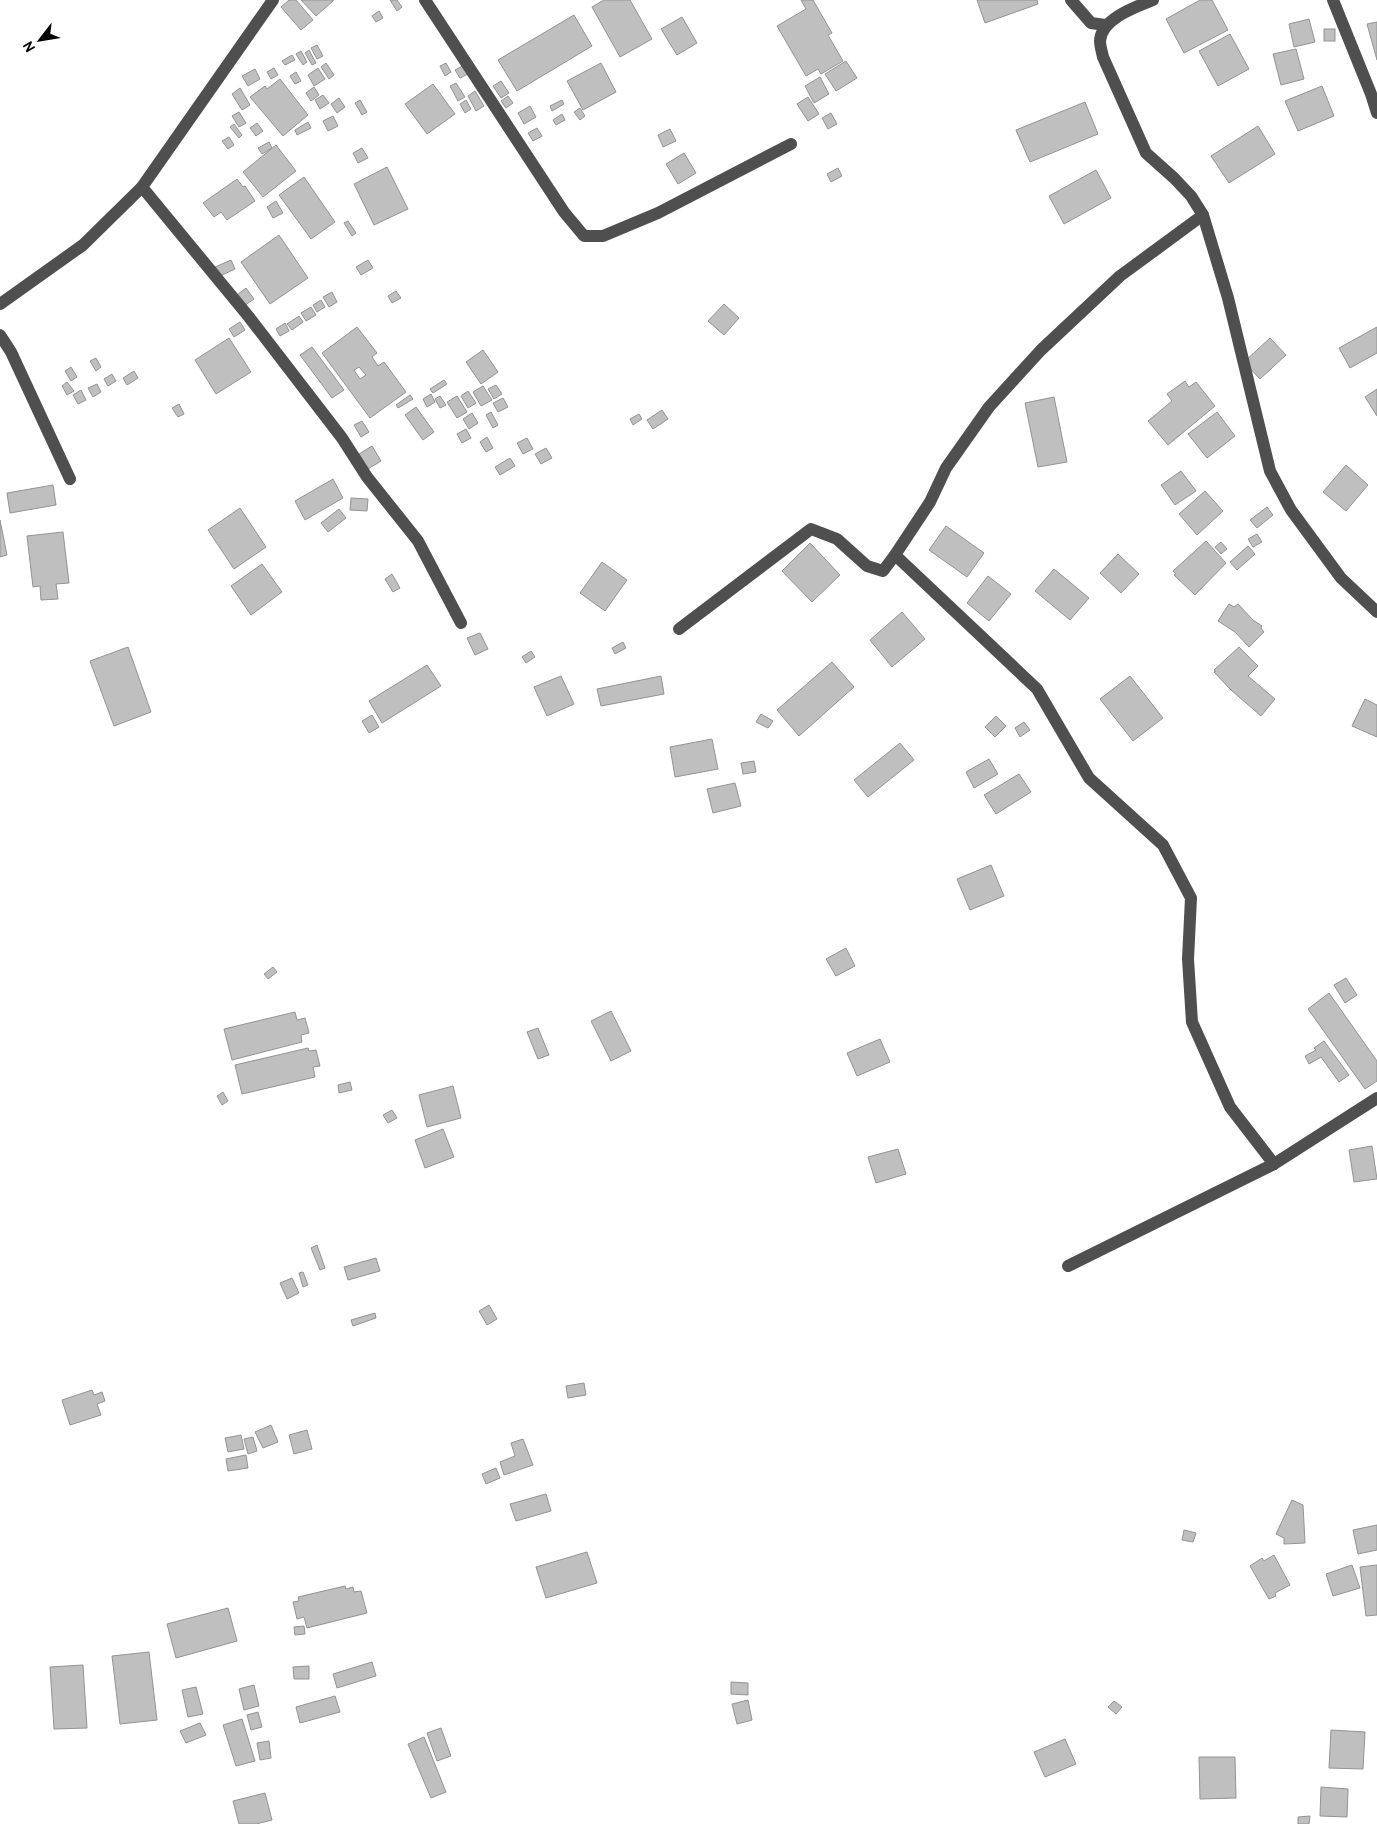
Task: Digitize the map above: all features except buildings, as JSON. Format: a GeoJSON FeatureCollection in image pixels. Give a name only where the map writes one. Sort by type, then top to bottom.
{"type":"FeatureCollection","features":[{"type":"Feature","properties":{"kind":"street"},"geometry":{"type":"LineString","coordinates":[[0,304],[83,245],[142,187],[273,0]]}},
{"type":"Feature","properties":{"kind":"street"},"geometry":{"type":"LineString","coordinates":[[425,0],[564,212],[584,236],[604,236],[649,217],[791,144]]}},
{"type":"Feature","properties":{"kind":"street"},"geometry":{"type":"LineString","coordinates":[[1071,0],[1091,23],[1105,25],[1132,9],[1153,0]]}},
{"type":"Feature","properties":{"kind":"street"},"geometry":{"type":"LineString","coordinates":[[1333,0],[1377,112]]}},
{"type":"Feature","properties":{"kind":"street"},"geometry":{"type":"LineString","coordinates":[[1105,25],[1100,41],[1103,57],[1146,153],[1174,178],[1203,215],[1228,298],[1270,470],[1291,510],[1341,578],[1377,612]]}},
{"type":"Feature","properties":{"kind":"street"},"geometry":{"type":"LineString","coordinates":[[142,187],[255,324],[342,438],[367,477],[418,541],[461,624]]}},
{"type":"Feature","properties":{"kind":"street"},"geometry":{"type":"LineString","coordinates":[[679,629],[811,529],[837,538],[867,566],[882,571],[895,555],[930,502],[946,468],[989,407],[1041,350],[1120,276],[1203,215]]}},
{"type":"Feature","properties":{"kind":"street"},"geometry":{"type":"LineString","coordinates":[[0,335],[11,352],[70,480]]}},
{"type":"Feature","properties":{"kind":"street"},"geometry":{"type":"LineString","coordinates":[[895,555],[1037,688],[1088,778],[1163,845],[1191,898],[1188,959],[1192,1022],[1230,1107],[1274,1164]]}},
{"type":"Feature","properties":{"kind":"street"},"geometry":{"type":"LineString","coordinates":[[1068,1266],[1274,1164],[1377,1098]]}}]}
